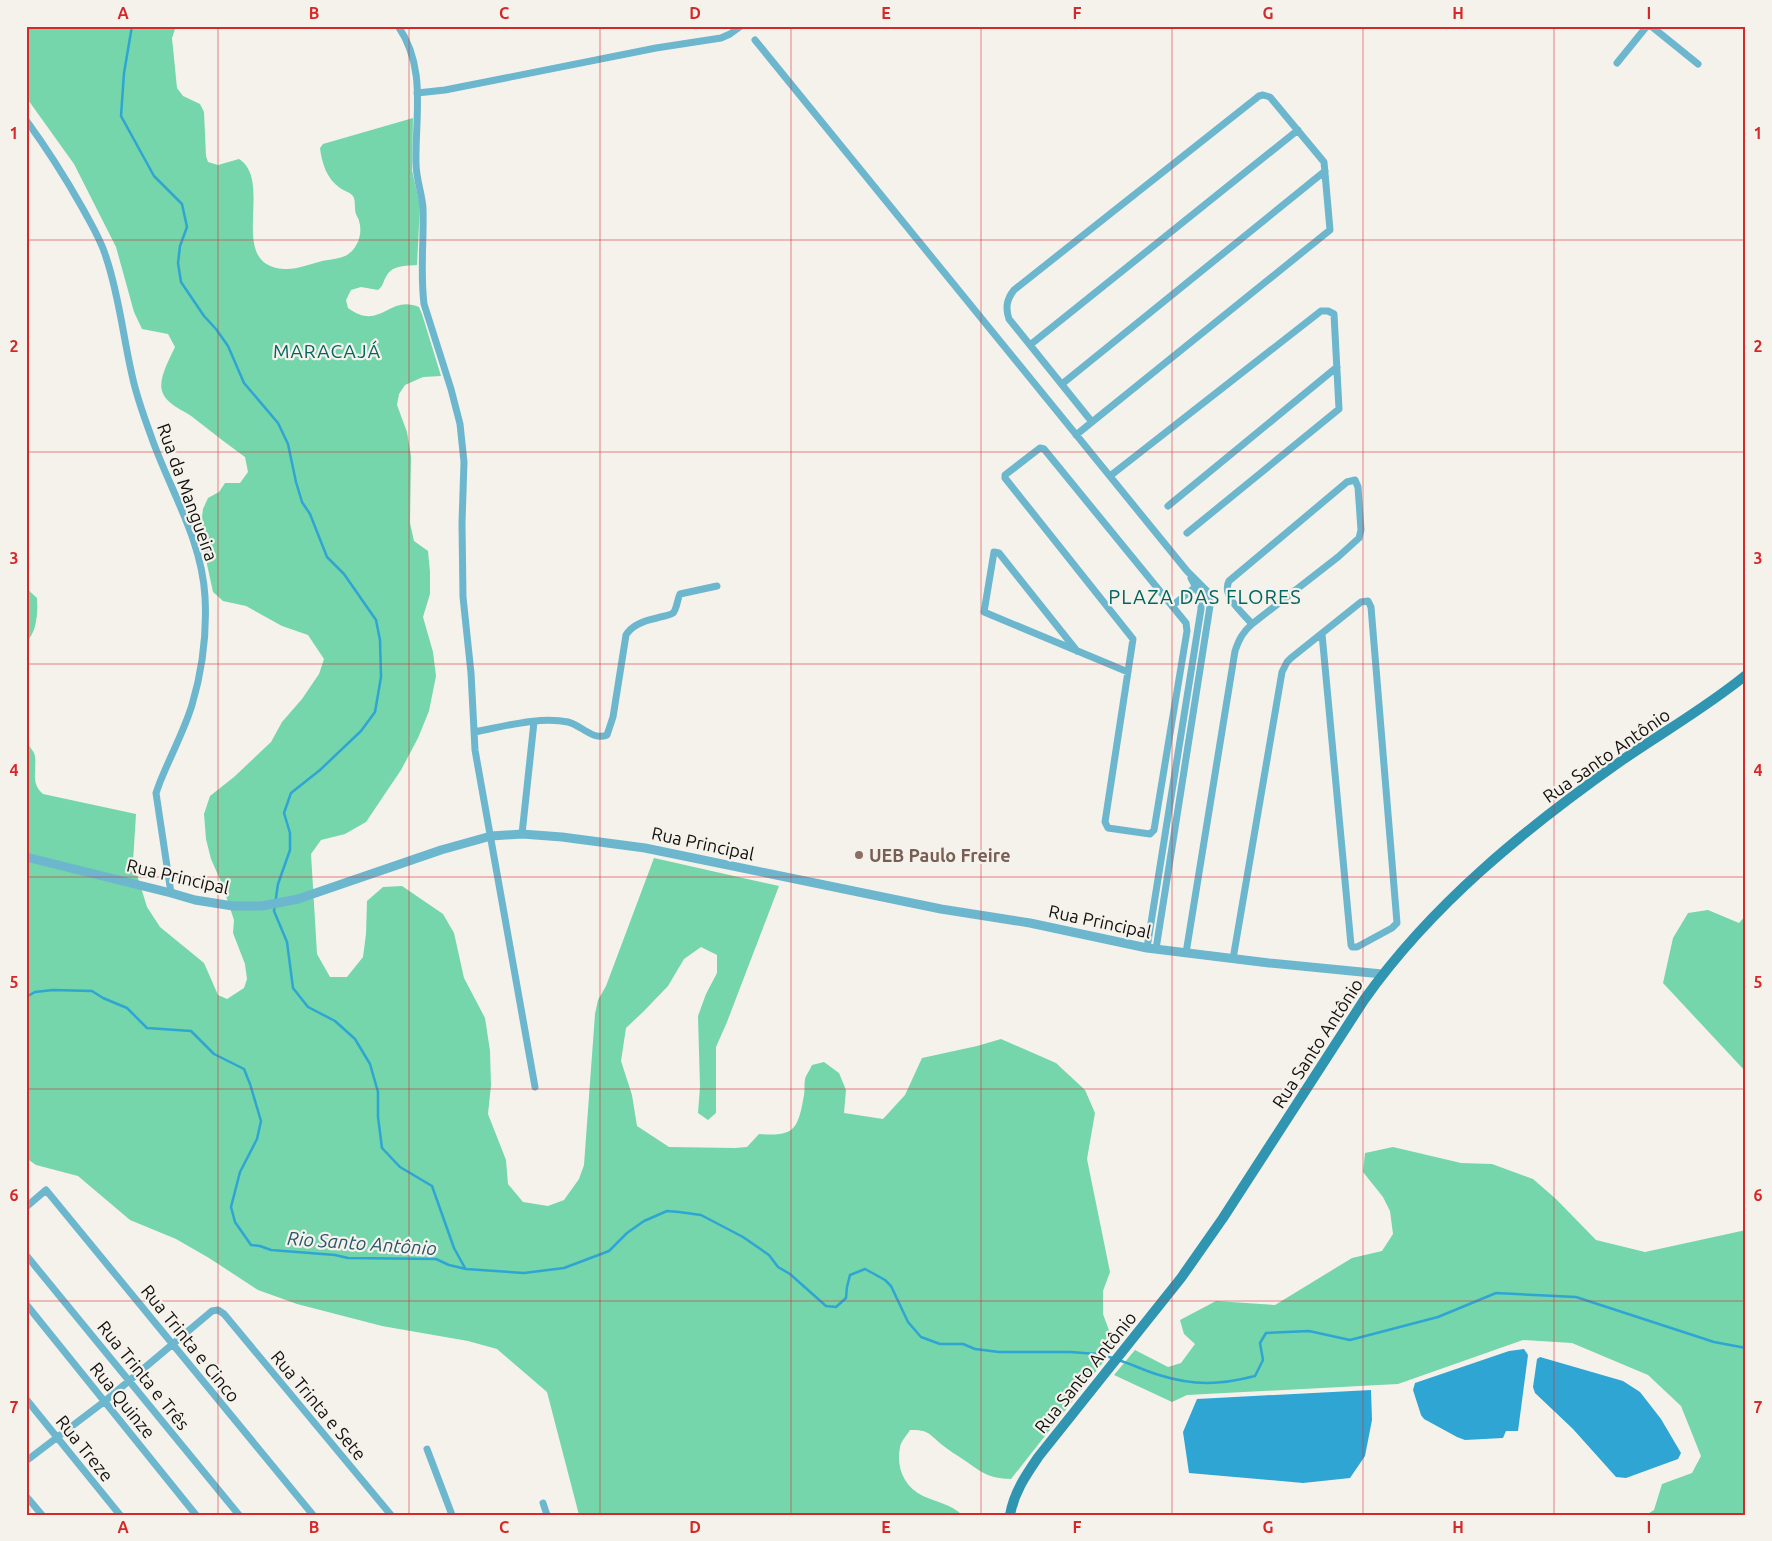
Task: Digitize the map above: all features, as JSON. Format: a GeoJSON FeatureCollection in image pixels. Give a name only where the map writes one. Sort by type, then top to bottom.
{"type":"FeatureCollection","features":[{"type":"Feature","properties":{"kind":"main road","name":"Rua Santo Antônio"},"geometry":{"type":"LineString","coordinates":[[1010,1515],[1013,1499],[1025,1476],[1181,1278],[1223,1218],[1345,1028],[1382,974],[1404,948],[1446,903],[1519,839],[1591,783],[1746,675]]}},
{"type":"Feature","properties":{"kind":"street"},"geometry":{"type":"LineString","coordinates":[[398,26],[412,50],[416,67],[418,93],[416,164],[422,201],[422,287],[424,304],[456,405],[462,443],[463,597],[477,768],[535,1087]]}},
{"type":"Feature","properties":{"kind":"street"},"geometry":{"type":"LineString","coordinates":[[418,93],[445,90],[656,48],[720,38],[732,29],[741,26]]}},
{"type":"Feature","properties":{"kind":"street"},"geometry":{"type":"LineString","coordinates":[[1617,63],[1649,26],[1698,64]]}},
{"type":"Feature","properties":{"kind":"street"},"geometry":{"type":"LineString","coordinates":[[755,40],[1198,585],[1201,609],[1151,949]]}},
{"type":"Feature","properties":{"kind":"street"},"geometry":{"type":"LineString","coordinates":[[1076,435],[1330,230],[1324,162],[1270,97],[1259,96],[1014,290],[1007,304],[1006,312],[1009,318],[1092,422]]}},
{"type":"Feature","properties":{"kind":"street","name":"Rua da Mangueira"},"geometry":{"type":"LineString","coordinates":[[26,120],[51,153],[90,222],[106,255],[116,292],[132,376],[150,434],[191,531],[202,571],[205,619],[202,662],[192,707],[156,794],[171,893]]}},
{"type":"Feature","properties":{"kind":"street"},"geometry":{"type":"LineString","coordinates":[[1030,346],[1298,130]]}},
{"type":"Feature","properties":{"kind":"street"},"geometry":{"type":"LineString","coordinates":[[1062,384],[1325,171]]}},
{"type":"Feature","properties":{"kind":"street"},"geometry":{"type":"LineString","coordinates":[[1110,476],[1321,311],[1328,311],[1334,314],[1339,409],[1187,533]]}},
{"type":"Feature","properties":{"kind":"street"},"geometry":{"type":"LineString","coordinates":[[1168,506],[1337,367]]}},
{"type":"Feature","properties":{"kind":"street"},"geometry":{"type":"LineString","coordinates":[[1040,448],[1044,449],[1186,623],[1187,631],[1154,830],[1150,834],[1108,828],[1105,822],[1128,672],[1133,640],[1006,481],[1005,475],[1040,448]]}},
{"type":"Feature","properties":{"kind":"street"},"geometry":{"type":"LineString","coordinates":[[1186,954],[1235,651],[1239,638],[1252,624],[1338,557],[1359,538],[1361,530],[1358,487],[1355,480],[1347,482],[1229,582],[1226,587],[1228,595],[1252,624]]}},
{"type":"Feature","properties":{"kind":"street"},"geometry":{"type":"LineString","coordinates":[[1077,651],[999,553],[994,552],[984,612],[1077,651],[1128,672]]}},
{"type":"Feature","properties":{"kind":"street"},"geometry":{"type":"LineString","coordinates":[[1172,606],[1198,585]]}},
{"type":"Feature","properties":{"kind":"street"},"geometry":{"type":"LineString","coordinates":[[474,732],[513,724],[566,722],[576,724],[597,736],[603,737],[607,735],[612,722],[628,631],[654,618],[672,614],[680,594],[717,586]]}},
{"type":"Feature","properties":{"kind":"street"},"geometry":{"type":"LineString","coordinates":[[1233,959],[1282,672],[1287,662],[1360,602],[1368,601],[1371,607],[1398,920],[1392,928],[1355,948],[1352,947],[1350,942],[1322,634]]}},
{"type":"Feature","properties":{"kind":"street"},"geometry":{"type":"LineString","coordinates":[[522,834],[534,722]]}},
{"type":"Feature","properties":{"kind":"street","name":"Rua Principal"},"geometry":{"type":"LineString","coordinates":[[26,857],[212,904],[233,906],[269,905],[298,899],[441,850],[490,836],[522,834],[562,836],[644,848],[922,905],[1049,927],[1151,949],[1382,974]]}},
{"type":"Feature","properties":{"kind":"street","name":"Rua Trinta e Cinco"},"geometry":{"type":"LineString","coordinates":[[26,1207],[46,1190],[313,1515]]}},
{"type":"Feature","properties":{"kind":"street","name":"Rua Trinta e Três"},"geometry":{"type":"LineString","coordinates":[[26,1255],[239,1515]]}},
{"type":"Feature","properties":{"kind":"street","name":"Rua Quinze"},"geometry":{"type":"LineString","coordinates":[[26,1304],[196,1515]]}},
{"type":"Feature","properties":{"kind":"street","name":"Rua Trinta e Sete"},"geometry":{"type":"LineString","coordinates":[[173,1345],[212,1311],[218,1310],[224,1314],[391,1515]]}},
{"type":"Feature","properties":{"kind":"street"},"geometry":{"type":"LineString","coordinates":[[26,1461],[105,1402],[173,1345]]}},
{"type":"Feature","properties":{"kind":"street","name":"Rua Treze"},"geometry":{"type":"LineString","coordinates":[[26,1399],[120,1515]]}},
{"type":"Feature","properties":{"kind":"street"},"geometry":{"type":"LineString","coordinates":[[427,1449],[452,1515]]}},
{"type":"Feature","properties":{"kind":"street"},"geometry":{"type":"LineString","coordinates":[[26,1496],[40,1514]]}},
{"type":"Feature","properties":{"kind":"street"},"geometry":{"type":"LineString","coordinates":[[543,1503],[547,1515]]}},
{"type":"Feature","properties":{"kind":"green space"},"geometry":{"type":"Polygon","coordinates":[[[26,26],[176,26],[172,38],[177,88],[183,96],[200,104],[204,112],[206,156],[208,162],[218,165],[239,159],[249,170],[253,185],[253,239],[257,253],[267,264],[284,269],[298,268],[345,256],[351,252],[359,240],[360,226],[355,212],[354,198],[350,193],[335,184],[328,176],[320,148],[323,144],[413,118],[412,170],[420,206],[417,265],[393,269],[378,290],[361,287],[351,290],[346,300],[348,308],[368,316],[377,315],[400,305],[409,304],[419,307],[441,376],[423,377],[405,385],[399,394],[397,405],[407,432],[411,456],[410,523],[414,541],[428,551],[430,594],[423,617],[433,652],[436,676],[429,711],[418,738],[401,770],[366,822],[345,834],[321,840],[311,854],[317,954],[330,977],[347,977],[363,957],[367,901],[383,887],[402,886],[443,914],[454,933],[464,978],[485,1018],[490,1051],[491,1085],[488,1114],[506,1160],[508,1184],[523,1202],[548,1206],[564,1200],[579,1179],[584,1165],[595,1014],[598,1000],[606,986],[654,858],[779,886],[716,1047],[716,1113],[708,1120],[698,1113],[700,1087],[698,1016],[706,994],[717,973],[717,955],[701,947],[684,959],[668,986],[626,1028],[621,1061],[632,1095],[637,1126],[669,1147],[747,1147],[759,1134],[771,1135],[787,1132],[793,1128],[800,1116],[806,1076],[812,1065],[824,1062],[839,1073],[846,1090],[844,1113],[883,1119],[905,1095],[922,1058],[1001,1039],[1056,1063],[1085,1090],[1095,1113],[1087,1159],[1110,1272],[1103,1291],[1103,1314],[1115,1347],[1011,1479],[986,1474],[928,1433],[910,1430],[900,1447],[899,1455],[899,1462],[906,1482],[916,1492],[958,1511],[962,1515],[579,1515],[547,1392],[497,1349],[468,1341],[382,1326],[297,1304],[258,1290],[176,1239],[130,1220],[78,1176],[36,1165],[26,1158],[26,742],[34,754],[35,781],[43,794],[136,814],[133,862],[147,907],[160,927],[204,963],[218,995],[227,999],[244,988],[247,979],[245,964],[233,933],[234,920],[211,859],[206,839],[204,814],[210,796],[234,777],[271,742],[282,722],[302,699],[319,674],[324,659],[308,635],[282,626],[246,606],[223,601],[213,592],[200,532],[203,509],[208,498],[219,492],[225,483],[240,483],[248,472],[245,457],[172,404],[164,396],[161,386],[162,381],[175,347],[168,334],[142,329],[134,312],[116,247],[74,164],[26,97],[26,26]]]}},
{"type":"Feature","properties":{"kind":"green space"},"geometry":{"type":"Polygon","coordinates":[[[26,588],[37,598],[37,616],[35,628],[26,642],[26,588]]]}},
{"type":"Feature","properties":{"kind":"green space"},"geometry":{"type":"Polygon","coordinates":[[[1708,910],[1739,923],[1746,915],[1746,1072],[1663,983],[1673,938],[1688,913],[1708,910]]]}},
{"type":"Feature","properties":{"kind":"green space"},"geometry":{"type":"Polygon","coordinates":[[[1393,1147],[1461,1163],[1492,1164],[1533,1179],[1556,1199],[1596,1240],[1645,1252],[1746,1230],[1746,1515],[1646,1515],[1654,1510],[1662,1484],[1692,1473],[1701,1456],[1681,1406],[1648,1375],[1572,1343],[1523,1340],[1398,1384],[1187,1395],[1172,1402],[1114,1375],[1135,1350],[1168,1367],[1181,1363],[1195,1344],[1184,1334],[1180,1320],[1216,1301],[1275,1305],[1352,1258],[1382,1251],[1393,1234],[1390,1211],[1383,1197],[1363,1172],[1365,1153],[1393,1147]]]}},
{"type":"Feature","properties":{"kind":"water"},"geometry":{"type":"Polygon","coordinates":[[[1524,1349],[1528,1355],[1518,1431],[1506,1431],[1503,1438],[1465,1440],[1424,1419],[1421,1415],[1413,1390],[1415,1383],[1509,1351],[1524,1349]]]}},
{"type":"Feature","properties":{"kind":"water"},"geometry":{"type":"Polygon","coordinates":[[[1540,1357],[1623,1381],[1640,1392],[1661,1419],[1681,1453],[1678,1459],[1626,1478],[1616,1477],[1573,1429],[1535,1393],[1533,1387],[1537,1359],[1540,1357]]]}},
{"type":"Feature","properties":{"kind":"water"},"geometry":{"type":"Polygon","coordinates":[[[1371,1390],[1372,1420],[1365,1456],[1350,1478],[1303,1483],[1189,1473],[1183,1432],[1197,1399],[1371,1390]]]}},
{"type":"Feature","properties":{"kind":"waterway"},"geometry":{"type":"LineString","coordinates":[[132,26],[124,73],[121,116],[154,176],[182,204],[187,227],[180,246],[178,263],[181,282],[204,316],[228,346],[244,383],[278,423],[288,444],[302,502],[310,514],[327,557],[344,574],[376,620],[380,640],[381,677],[375,712],[361,731],[320,770],[291,793],[284,813],[290,833],[290,850],[278,884],[274,911],[287,942],[293,988],[308,1007],[335,1021],[355,1039],[370,1064],[378,1092],[378,1117],[382,1148],[400,1167],[432,1186],[454,1248],[465,1268]]}},
{"type":"Feature","properties":{"kind":"waterway","name":"Rio Santo Antônio"},"geometry":{"type":"LineString","coordinates":[[26,997],[35,992],[53,990],[92,991],[127,1008],[147,1028],[191,1031],[214,1054],[244,1069],[261,1121],[257,1139],[240,1172],[231,1207],[235,1222],[251,1245],[271,1250],[335,1255],[348,1258],[436,1259],[449,1265],[466,1269],[524,1273],[564,1268],[609,1251],[627,1233],[644,1221],[667,1211],[679,1212],[701,1215],[743,1237],[769,1255],[778,1267],[790,1274],[826,1306],[836,1307],[846,1298],[850,1275],[865,1269],[885,1280],[891,1286],[908,1322],[921,1337],[940,1344],[963,1344],[975,1349],[999,1352],[1070,1352],[1097,1354],[1113,1358]]}},
{"type":"Feature","properties":{"kind":"waterway"},"geometry":{"type":"LineString","coordinates":[[1118,1360],[1172,1379],[1196,1383],[1230,1381],[1255,1376],[1263,1360],[1260,1343],[1266,1333],[1309,1331],[1350,1340],[1438,1317],[1496,1293],[1576,1297],[1714,1342],[1746,1348]]}},
{"type":"Feature","properties":{"kind":"place","name":"UEB Paulo Freire"},"geometry":{"type":"Point","coordinates":[859,855]}},
{"type":"Feature","properties":{"kind":"district","name":"MARACAJÁ"},"geometry":{"type":"Point","coordinates":[327,351]}},
{"type":"Feature","properties":{"kind":"district","name":"PLAZA DAS FLORES"},"geometry":{"type":"Point","coordinates":[1205,596]}}]}
